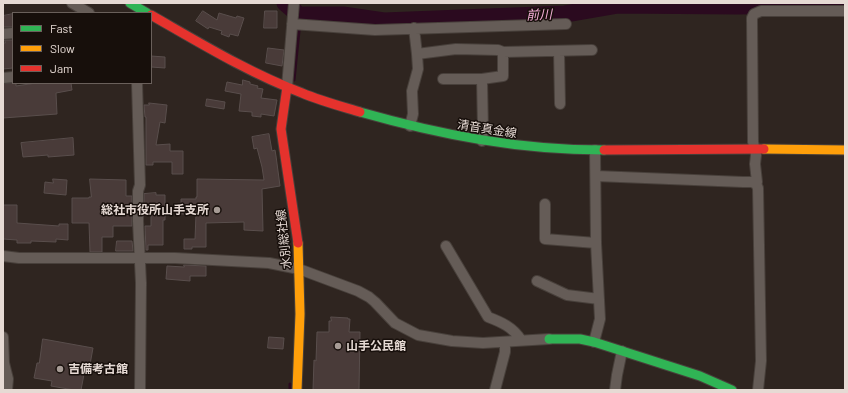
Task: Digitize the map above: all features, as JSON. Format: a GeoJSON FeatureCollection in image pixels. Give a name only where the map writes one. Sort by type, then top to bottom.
{"type":"FeatureCollection","features":[{"type":"Feature","properties":{"kind":"main road","name":"清音真金線"},"geometry":{"type":"LineString","coordinates":[[152,16],[219,54],[287,87],[345,107],[410,126],[482,141],[542,148],[595,150],[754,148],[845,150]]}},
{"type":"Feature","properties":{"kind":"main road","name":"水別総社線"},"geometry":{"type":"LineString","coordinates":[[287,87],[281,129],[292,204],[295,214],[299,269],[300,348],[297,390]]}},
{"type":"Feature","properties":{"kind":"main road"},"geometry":{"type":"LineString","coordinates":[[549,339],[580,339],[594,342],[700,376],[732,390]]}},
{"type":"Feature","properties":{"kind":"street"},"geometry":{"type":"LineString","coordinates":[[72,3],[87,12]]}},
{"type":"Feature","properties":{"kind":"street"},"geometry":{"type":"LineString","coordinates":[[758,390],[761,361],[758,188],[756,184],[756,155],[753,142],[752,18],[754,14],[761,11],[845,10]]}},
{"type":"Feature","properties":{"kind":"street"},"geometry":{"type":"LineString","coordinates":[[287,87],[295,15],[375,30],[566,24]]}},
{"type":"Feature","properties":{"kind":"street"},"geometry":{"type":"LineString","coordinates":[[410,126],[412,114],[412,91],[418,69],[414,28]]}},
{"type":"Feature","properties":{"kind":"street"},"geometry":{"type":"LineString","coordinates":[[416,54],[456,49],[498,50],[503,52],[592,50]]}},
{"type":"Feature","properties":{"kind":"street"},"geometry":{"type":"LineString","coordinates":[[559,51],[560,104]]}},
{"type":"Feature","properties":{"kind":"street"},"geometry":{"type":"LineString","coordinates":[[443,78],[482,78],[503,76],[503,52]]}},
{"type":"Feature","properties":{"kind":"street"},"geometry":{"type":"LineString","coordinates":[[482,78],[482,141]]}},
{"type":"Feature","properties":{"kind":"street"},"geometry":{"type":"LineString","coordinates":[[137,84],[140,184],[138,191],[140,259],[140,390]]}},
{"type":"Feature","properties":{"kind":"street"},"geometry":{"type":"LineString","coordinates":[[594,342],[600,319],[596,243],[595,150]]}},
{"type":"Feature","properties":{"kind":"street"},"geometry":{"type":"LineString","coordinates":[[596,176],[752,182],[756,184]]}},
{"type":"Feature","properties":{"kind":"street"},"geometry":{"type":"LineString","coordinates":[[545,204],[545,239],[596,243]]}},
{"type":"Feature","properties":{"kind":"street"},"geometry":{"type":"LineString","coordinates":[[446,246],[488,317],[508,326],[521,340]]}},
{"type":"Feature","properties":{"kind":"street"},"geometry":{"type":"LineString","coordinates":[[3,256],[19,258],[176,258],[254,261],[285,265],[358,291],[369,297],[395,323],[418,335],[452,341],[483,343],[549,339]]}},
{"type":"Feature","properties":{"kind":"street"},"geometry":{"type":"LineString","coordinates":[[537,281],[567,295],[599,299]]}},
{"type":"Feature","properties":{"kind":"street"},"geometry":{"type":"LineString","coordinates":[[3,337],[4,363],[8,379],[7,390]]}},
{"type":"Feature","properties":{"kind":"street"},"geometry":{"type":"LineString","coordinates":[[495,390],[505,352],[505,342]]}},
{"type":"Feature","properties":{"kind":"street"},"geometry":{"type":"LineString","coordinates":[[615,390],[622,351]]}},
{"type":"Feature","properties":{"kind":"building"},"geometry":{"type":"Polygon","coordinates":[[[203,11],[217,20],[219,13],[236,18],[237,16],[244,18],[238,36],[230,34],[229,37],[221,34],[222,31],[209,27],[208,29],[196,21],[203,11]]]}},
{"type":"Feature","properties":{"kind":"building"},"geometry":{"type":"Polygon","coordinates":[[[265,11],[277,11],[277,28],[264,28],[265,11]]]}},
{"type":"Feature","properties":{"kind":"building"},"geometry":{"type":"Polygon","coordinates":[[[12,14],[12,27],[3,27],[3,16],[12,14]]]}},
{"type":"Feature","properties":{"kind":"building"},"geometry":{"type":"Polygon","coordinates":[[[5,40],[12,40],[12,68],[3,69],[3,43],[5,43],[5,40]]]}},
{"type":"Feature","properties":{"kind":"building"},"geometry":{"type":"Polygon","coordinates":[[[268,48],[284,50],[282,66],[266,63],[268,48]]]}},
{"type":"Feature","properties":{"kind":"building"},"geometry":{"type":"Polygon","coordinates":[[[152,56],[165,57],[165,68],[152,67],[152,56]]]}},
{"type":"Feature","properties":{"kind":"building"},"geometry":{"type":"Polygon","coordinates":[[[243,80],[258,86],[257,88],[263,89],[261,98],[277,100],[274,116],[261,114],[261,117],[252,116],[252,112],[239,111],[241,94],[225,91],[227,82],[242,85],[243,80]]]}},
{"type":"Feature","properties":{"kind":"building"},"geometry":{"type":"Polygon","coordinates":[[[12,83],[16,84],[16,86],[29,84],[71,84],[72,90],[56,93],[57,114],[3,118],[3,84],[12,83]]]}},
{"type":"Feature","properties":{"kind":"building"},"geometry":{"type":"Polygon","coordinates":[[[207,99],[225,102],[224,109],[206,106],[207,99]]]}},
{"type":"Feature","properties":{"kind":"building"},"geometry":{"type":"Polygon","coordinates":[[[149,103],[167,105],[165,123],[160,122],[156,145],[170,144],[170,151],[183,151],[183,174],[172,174],[172,162],[153,162],[153,165],[146,165],[146,117],[144,105],[149,105],[149,103]]]}},
{"type":"Feature","properties":{"kind":"building"},"geometry":{"type":"Polygon","coordinates":[[[269,134],[272,151],[275,150],[280,186],[262,189],[263,231],[244,230],[244,222],[206,223],[206,247],[192,247],[192,249],[184,249],[184,239],[195,239],[196,214],[181,214],[181,199],[196,199],[197,179],[264,180],[257,148],[254,149],[252,137],[269,134]]]}},
{"type":"Feature","properties":{"kind":"building"},"geometry":{"type":"Polygon","coordinates":[[[73,138],[74,155],[23,157],[21,143],[73,138]]]}},
{"type":"Feature","properties":{"kind":"building"},"geometry":{"type":"Polygon","coordinates":[[[53,179],[67,180],[66,195],[44,193],[45,182],[53,183],[53,179]]]}},
{"type":"Feature","properties":{"kind":"building"},"geometry":{"type":"Polygon","coordinates":[[[90,179],[126,180],[126,196],[132,196],[132,226],[113,226],[113,237],[102,237],[102,252],[90,252],[89,223],[72,223],[72,198],[91,197],[90,179]]]}},
{"type":"Feature","properties":{"kind":"building"},"geometry":{"type":"Polygon","coordinates":[[[156,193],[156,195],[165,195],[163,245],[148,245],[148,250],[146,250],[145,226],[151,226],[151,207],[144,207],[144,194],[156,193]]]}},
{"type":"Feature","properties":{"kind":"building"},"geometry":{"type":"Polygon","coordinates":[[[3,205],[17,205],[17,223],[59,226],[59,224],[68,224],[68,240],[56,239],[56,242],[31,241],[31,243],[17,243],[17,240],[3,239],[3,205]]]}},
{"type":"Feature","properties":{"kind":"building"},"geometry":{"type":"Polygon","coordinates":[[[117,241],[132,241],[133,251],[116,251],[117,241]]]}},
{"type":"Feature","properties":{"kind":"building"},"geometry":{"type":"Polygon","coordinates":[[[184,265],[206,266],[206,276],[190,276],[190,281],[166,279],[167,266],[184,267],[184,265]]]}},
{"type":"Feature","properties":{"kind":"building","name":"山手公民館"},"geometry":{"type":"Polygon","coordinates":[[[331,317],[350,319],[349,332],[360,332],[359,390],[313,390],[317,332],[329,332],[329,321],[331,321],[331,317]]]}},
{"type":"Feature","properties":{"kind":"building"},"geometry":{"type":"Polygon","coordinates":[[[269,337],[284,338],[283,349],[268,348],[269,337]]]}},
{"type":"Feature","properties":{"kind":"building"},"geometry":{"type":"Polygon","coordinates":[[[43,339],[93,348],[89,370],[85,369],[81,390],[51,386],[52,381],[34,378],[37,363],[39,363],[43,339]]]}},
{"type":"Feature","properties":{"kind":"waterway","name":"前川"},"geometry":{"type":"LineString","coordinates":[[285,3],[299,15],[343,15],[384,21],[565,14],[617,5],[738,6],[845,4]]}},
{"type":"Feature","properties":{"kind":"waterway"},"geometry":{"type":"LineString","coordinates":[[294,80],[300,21],[303,15]]}},
{"type":"Feature","properties":{"kind":"waterway"},"geometry":{"type":"LineString","coordinates":[[290,384],[290,390]]}},
{"type":"Feature","properties":{"kind":"traffic: fast"},"geometry":{"type":"LineString","coordinates":[[130,3],[145,12]]}},
{"type":"Feature","properties":{"kind":"traffic: fast"},"geometry":{"type":"LineString","coordinates":[[360,112],[420,128],[480,140],[541,147],[604,150]]}},
{"type":"Feature","properties":{"kind":"traffic: fast"},"geometry":{"type":"LineString","coordinates":[[549,339],[580,339],[594,342],[700,376],[732,390]]}},
{"type":"Feature","properties":{"kind":"traffic: slow"},"geometry":{"type":"LineString","coordinates":[[764,149],[845,150]]}},
{"type":"Feature","properties":{"kind":"traffic: slow"},"geometry":{"type":"LineString","coordinates":[[297,390],[300,314],[298,243]]}},
{"type":"Feature","properties":{"kind":"traffic: jam"},"geometry":{"type":"LineString","coordinates":[[152,16],[225,57],[282,85],[360,112]]}},
{"type":"Feature","properties":{"kind":"traffic: jam"},"geometry":{"type":"LineString","coordinates":[[287,87],[281,129],[298,243]]}},
{"type":"Feature","properties":{"kind":"traffic: jam"},"geometry":{"type":"LineString","coordinates":[[604,150],[764,149]]}},
{"type":"Feature","properties":{"kind":"place","name":"総社市役所山手支所"},"geometry":{"type":"Point","coordinates":[217,210]}},
{"type":"Feature","properties":{"kind":"place","name":"山手公民館"},"geometry":{"type":"Point","coordinates":[338,346]}},
{"type":"Feature","properties":{"kind":"place","name":"吉備考古館"},"geometry":{"type":"Point","coordinates":[60,369]}}]}
